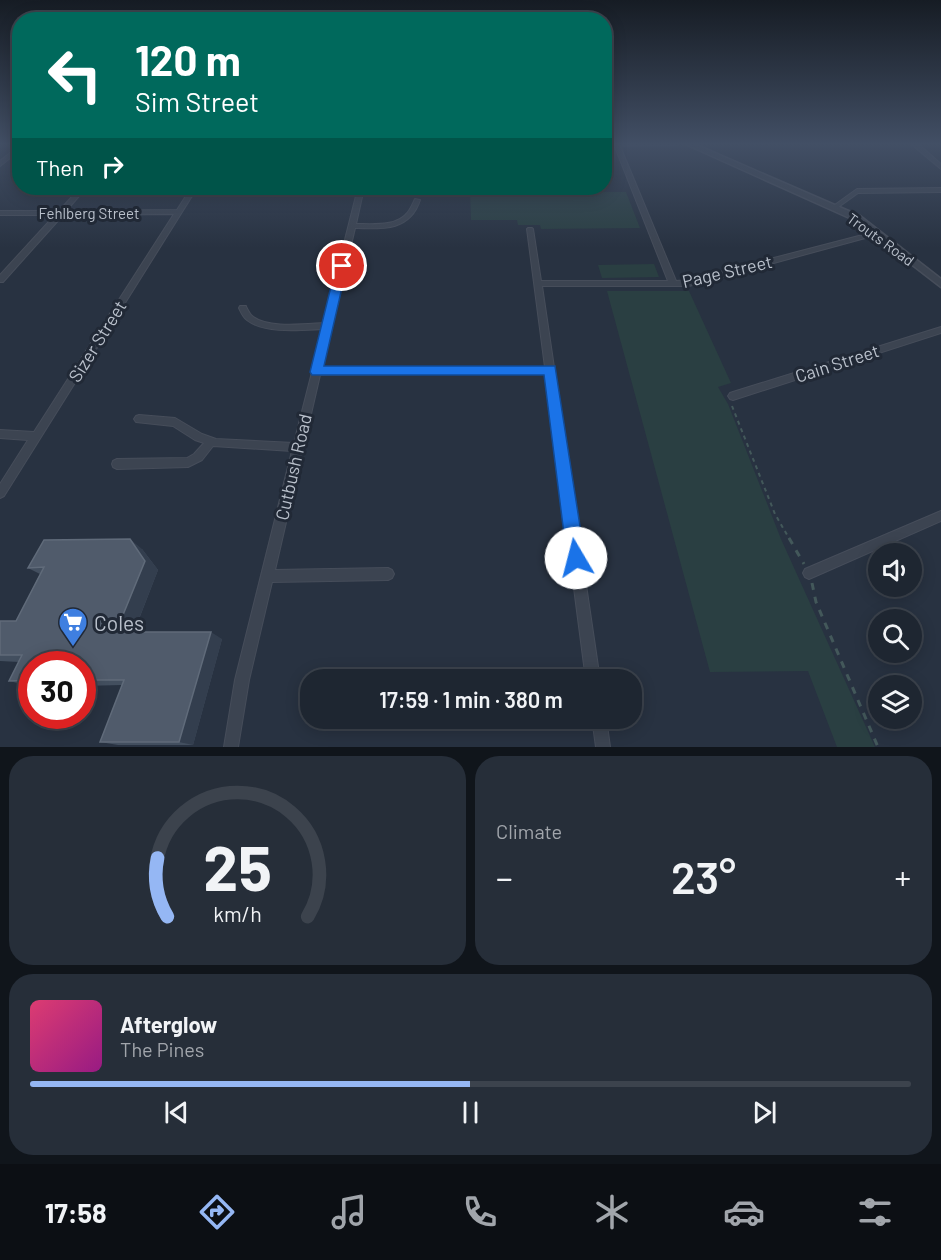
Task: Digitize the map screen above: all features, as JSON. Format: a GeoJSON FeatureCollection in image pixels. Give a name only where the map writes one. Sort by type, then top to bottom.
{"type":"FeatureCollection","features":[{"type":"Feature","properties":{"kind":"street"},"geometry":{"type":"LineString","coordinates":[[627,178],[673,283]]}},
{"type":"Feature","properties":{"kind":"street","name":"Trouts Road"},"geometry":{"type":"LineString","coordinates":[[765,178],[857,218],[941,284]]}},
{"type":"Feature","properties":{"kind":"street"},"geometry":{"type":"LineString","coordinates":[[835,207],[857,191],[941,190]]}},
{"type":"Feature","properties":{"kind":"street"},"geometry":{"type":"LineString","coordinates":[[0,280],[77,195]]}},
{"type":"Feature","properties":{"kind":"street","name":"Sizer Street"},"geometry":{"type":"LineString","coordinates":[[0,494],[189,195]]}},
{"type":"Feature","properties":{"kind":"street","name":"Cutbush Road"},"geometry":{"type":"LineString","coordinates":[[231,747],[242,680],[359,195]]}},
{"type":"Feature","properties":{"kind":"street"},"geometry":{"type":"LineString","coordinates":[[351,226],[399,224],[413,214],[417,200]]}},
{"type":"Feature","properties":{"kind":"street","name":"Fehlberg Street"},"geometry":{"type":"LineString","coordinates":[[0,213],[178,212]]}},
{"type":"Feature","properties":{"kind":"street"},"geometry":{"type":"LineString","coordinates":[[530,228],[591,669]]}},
{"type":"Feature","properties":{"kind":"street","name":"Page Street"},"geometry":{"type":"LineString","coordinates":[[537,284],[695,281],[878,233]]}},
{"type":"Feature","properties":{"kind":"street"},"geometry":{"type":"LineString","coordinates":[[243,308],[248,317],[265,326],[327,326]]}},
{"type":"Feature","properties":{"kind":"street","name":"Cain Street"},"geometry":{"type":"LineString","coordinates":[[733,396],[941,330]]}},
{"type":"Feature","properties":{"kind":"street"},"geometry":{"type":"LineString","coordinates":[[316,372],[550,370]]}},
{"type":"Feature","properties":{"kind":"street"},"geometry":{"type":"LineString","coordinates":[[139,419],[175,422],[211,442],[298,447]]}},
{"type":"Feature","properties":{"kind":"street"},"geometry":{"type":"LineString","coordinates":[[0,434],[36,436]]}},
{"type":"Feature","properties":{"kind":"street"},"geometry":{"type":"LineString","coordinates":[[117,464],[189,462],[198,457],[211,442]]}},
{"type":"Feature","properties":{"kind":"street"},"geometry":{"type":"LineString","coordinates":[[809,573],[941,516]]}},
{"type":"Feature","properties":{"kind":"street"},"geometry":{"type":"LineString","coordinates":[[267,576],[388,574]]}},
{"type":"Feature","properties":{"kind":"street"},"geometry":{"type":"LineString","coordinates":[[601,729],[603,747]]}},
{"type":"Feature","properties":{"kind":"path"},"geometry":{"type":"LineString","coordinates":[[733,396],[732,405],[775,514],[809,573],[816,602],[878,747]]}},
{"type":"Feature","properties":{"kind":"green space"},"geometry":{"type":"Polygon","coordinates":[[[612,192],[626,192],[640,228],[541,229],[540,225],[518,225],[517,220],[471,220],[470,195],[612,195],[612,192]]]}},
{"type":"Feature","properties":{"kind":"green space"},"geometry":{"type":"Polygon","coordinates":[[[654,264],[659,277],[602,278],[598,265],[654,264]]]}},
{"type":"Feature","properties":{"kind":"green space"},"geometry":{"type":"Polygon","coordinates":[[[607,291],[689,291],[731,383],[718,387],[728,404],[781,539],[875,747],[837,747],[808,671],[710,672],[607,291]]]}},
{"type":"Feature","properties":{"kind":"building"},"geometry":{"type":"Polygon","coordinates":[[[130,539],[145,561],[116,632],[211,632],[179,742],[100,742],[124,680],[96,680],[96,651],[18,651],[18,655],[0,655],[0,621],[16,621],[44,567],[28,568],[44,540],[130,539]]]}},
{"type":"Feature","properties":{"kind":"building"},"geometry":{"type":"Polygon","coordinates":[[[18,663],[18,681],[9,681],[18,663]]]}},
{"type":"Feature","properties":{"kind":"place","name":"Coles"},"geometry":{"type":"Point","coordinates":[73,648]}},
{"type":"Feature","properties":{"kind":"route"},"geometry":{"type":"LineString","coordinates":[[342,266],[316,372],[550,370],[576,558]]}}]}
